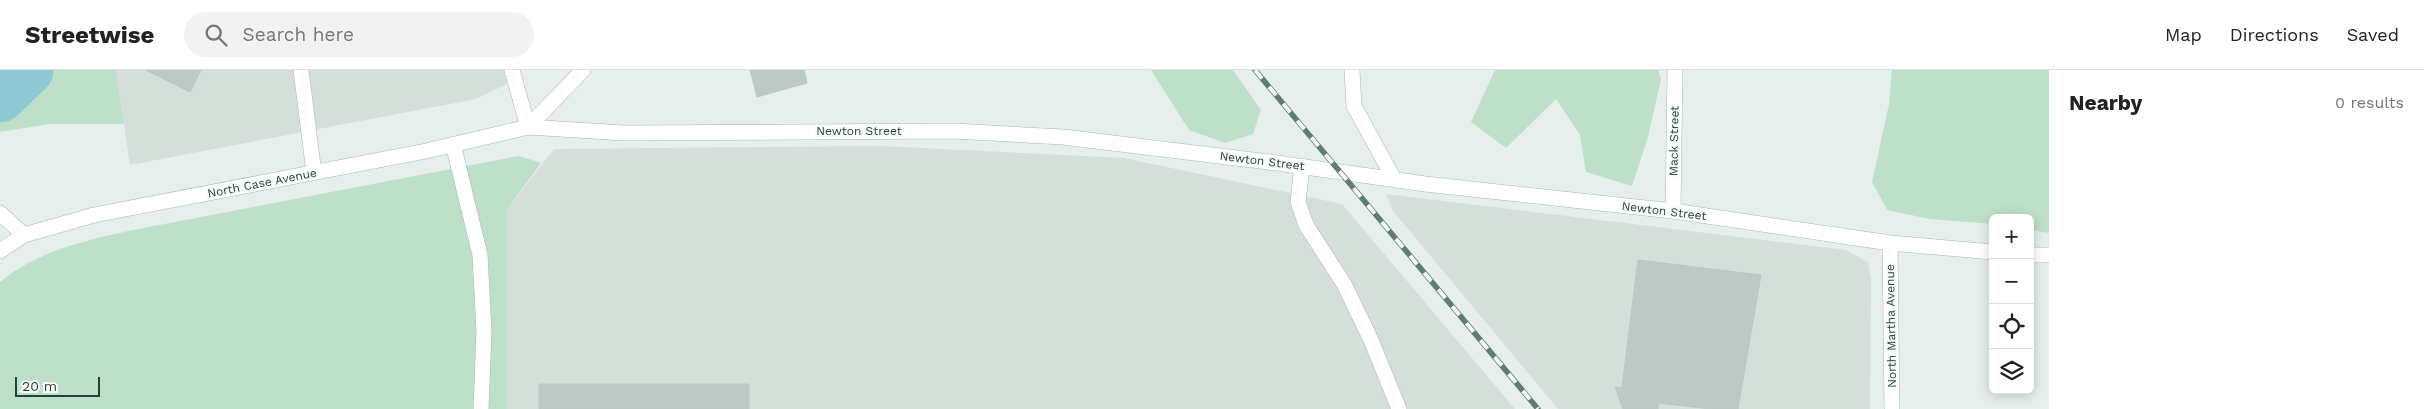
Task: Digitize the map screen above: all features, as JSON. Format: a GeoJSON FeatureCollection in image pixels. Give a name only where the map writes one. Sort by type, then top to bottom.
{"type":"FeatureCollection","features":[{"type":"Feature","properties":{"kind":"street"},"geometry":{"type":"LineString","coordinates":[[301,70],[314,173]]}},
{"type":"Feature","properties":{"kind":"street"},"geometry":{"type":"LineString","coordinates":[[512,70],[528,127]]}},
{"type":"Feature","properties":{"kind":"street"},"geometry":{"type":"LineString","coordinates":[[528,127],[583,70]]}},
{"type":"Feature","properties":{"kind":"street"},"geometry":{"type":"LineString","coordinates":[[1352,70],[1354,106],[1394,179]]}},
{"type":"Feature","properties":{"kind":"street","name":"Mack Street"},"geometry":{"type":"LineString","coordinates":[[1673,211],[1675,70]]}},
{"type":"Feature","properties":{"kind":"street","name":"North Case Avenue"},"geometry":{"type":"LineString","coordinates":[[0,251],[24,235],[94,215],[314,173],[528,127]]}},
{"type":"Feature","properties":{"kind":"street","name":"Newton Street"},"geometry":{"type":"LineString","coordinates":[[528,127],[624,133],[997,132],[1063,137],[1394,179],[1673,211],[1890,243],[1989,252]]}},
{"type":"Feature","properties":{"kind":"street"},"geometry":{"type":"LineString","coordinates":[[453,144],[480,255],[484,331],[481,409]]}},
{"type":"Feature","properties":{"kind":"street"},"geometry":{"type":"LineString","coordinates":[[1302,166],[1298,202],[1306,225],[1344,284],[1371,340],[1399,409]]}},
{"type":"Feature","properties":{"kind":"street"},"geometry":{"type":"LineString","coordinates":[[0,213],[24,235]]}},
{"type":"Feature","properties":{"kind":"street","name":"North Martha Avenue"},"geometry":{"type":"LineString","coordinates":[[1890,243],[1892,409]]}},
{"type":"Feature","properties":{"kind":"street"},"geometry":{"type":"LineString","coordinates":[[2034,255],[2049,255]]}},
{"type":"Feature","properties":{"kind":"shaded area"},"geometry":{"type":"Polygon","coordinates":[[[116,70],[518,70],[505,85],[476,99],[130,165],[116,70]]]}},
{"type":"Feature","properties":{"kind":"shaded area"},"geometry":{"type":"Polygon","coordinates":[[[882,146],[1124,158],[1342,204],[1515,409],[506,409],[506,211],[554,149],[882,146]]]}},
{"type":"Feature","properties":{"kind":"shaded area"},"geometry":{"type":"Polygon","coordinates":[[[1386,194],[1846,250],[1868,262],[1871,278],[1870,409],[1558,409],[1393,211],[1386,194]]]}},
{"type":"Feature","properties":{"kind":"green space"},"geometry":{"type":"Polygon","coordinates":[[[0,70],[116,70],[124,124],[49,124],[0,132],[0,70]]]}},
{"type":"Feature","properties":{"kind":"green space"},"geometry":{"type":"Polygon","coordinates":[[[1151,70],[1233,70],[1261,110],[1253,134],[1225,143],[1189,130],[1151,70]]]}},
{"type":"Feature","properties":{"kind":"green space"},"geometry":{"type":"Polygon","coordinates":[[[1495,70],[1658,70],[1661,79],[1648,137],[1632,186],[1586,172],[1580,135],[1556,99],[1506,148],[1471,122],[1495,70]]]}},
{"type":"Feature","properties":{"kind":"green space"},"geometry":{"type":"Polygon","coordinates":[[[1892,70],[2049,70],[2049,233],[2034,231],[2034,214],[1989,214],[1989,224],[1930,219],[1887,210],[1872,182],[1889,104],[1892,70]]]}},
{"type":"Feature","properties":{"kind":"green space"},"geometry":{"type":"Polygon","coordinates":[[[519,156],[541,163],[506,211],[506,409],[0,409],[0,282],[30,262],[63,248],[133,230],[519,156]]]}},
{"type":"Feature","properties":{"kind":"building"},"geometry":{"type":"Polygon","coordinates":[[[146,70],[201,70],[190,92],[146,70]]]}},
{"type":"Feature","properties":{"kind":"building"},"geometry":{"type":"Polygon","coordinates":[[[750,70],[804,70],[807,83],[757,97],[750,70]]]}},
{"type":"Feature","properties":{"kind":"building"},"geometry":{"type":"Polygon","coordinates":[[[1638,260],[1761,275],[1738,409],[1711,409],[1658,403],[1658,409],[1623,409],[1615,387],[1622,388],[1638,260]]]}},
{"type":"Feature","properties":{"kind":"building"},"geometry":{"type":"Polygon","coordinates":[[[539,384],[749,384],[749,409],[539,409],[539,384]]]}},
{"type":"Feature","properties":{"kind":"waterway"},"geometry":{"type":"LineString","coordinates":[[0,97],[28,70]]}},
{"type":"Feature","properties":{"kind":"railway"},"geometry":{"type":"LineString","coordinates":[[1255,70],[1538,409]]}}]}
